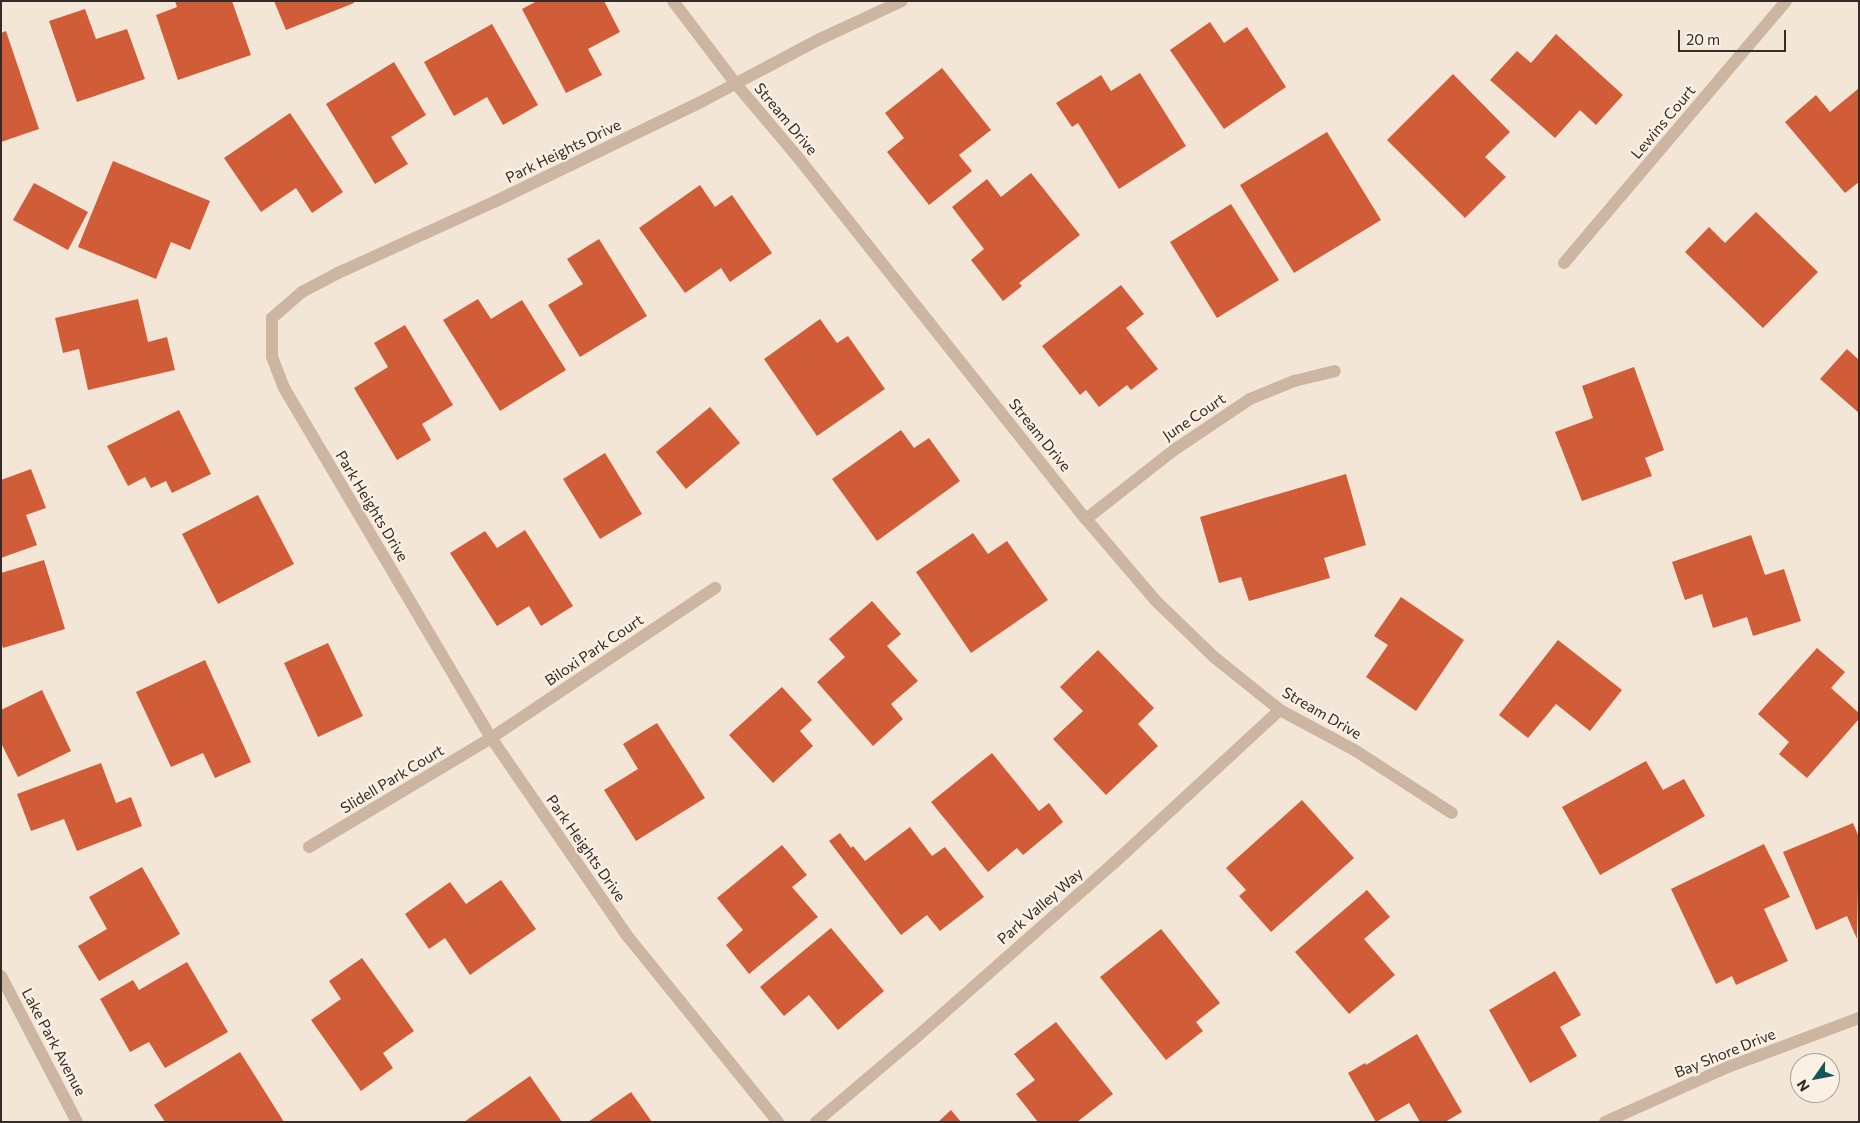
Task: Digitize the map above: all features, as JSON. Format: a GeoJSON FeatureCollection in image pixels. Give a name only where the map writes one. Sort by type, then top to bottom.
{"type":"FeatureCollection","features":[{"type":"Feature","properties":{"kind":"street","name":"Stream Drive"},"geometry":{"type":"LineString","coordinates":[[673,1],[736,84],[796,155],[1086,519],[1156,602],[1214,656],[1280,710],[1356,752],[1452,813]]}},
{"type":"Feature","properties":{"kind":"street","name":"Park Heights Drive"},"geometry":{"type":"LineString","coordinates":[[778,1122],[628,937],[492,738],[284,388],[272,356],[272,318],[302,292],[338,273],[494,202],[736,84],[820,38],[902,1]]}},
{"type":"Feature","properties":{"kind":"street","name":"Lewins Court"},"geometry":{"type":"LineString","coordinates":[[1564,263],[1786,1]]}},
{"type":"Feature","properties":{"kind":"street","name":"June Court"},"geometry":{"type":"LineString","coordinates":[[1086,519],[1174,450],[1250,400],[1294,381],[1335,371]]}},
{"type":"Feature","properties":{"kind":"street","name":"Biloxi Park Court"},"geometry":{"type":"LineString","coordinates":[[492,738],[715,588]]}},
{"type":"Feature","properties":{"kind":"street","name":"Park Valley Way"},"geometry":{"type":"LineString","coordinates":[[816,1122],[912,1041],[1093,881],[1280,710]]}},
{"type":"Feature","properties":{"kind":"street","name":"Slidell Park Court"},"geometry":{"type":"LineString","coordinates":[[309,848],[492,738]]}},
{"type":"Feature","properties":{"kind":"street","name":"Lake Park Avenue"},"geometry":{"type":"LineString","coordinates":[[1,976],[77,1122]]}},
{"type":"Feature","properties":{"kind":"street","name":"Bay Shore Drive"},"geometry":{"type":"LineString","coordinates":[[1605,1122],[1728,1067],[1859,1018]]}},
{"type":"Feature","properties":{"kind":"building"},"geometry":{"type":"Polygon","coordinates":[[[175,1],[232,1],[251,55],[178,80],[156,15],[177,7],[175,1]]]}},
{"type":"Feature","properties":{"kind":"building"},"geometry":{"type":"Polygon","coordinates":[[[274,1],[353,1],[354,3],[286,30],[274,1]]]}},
{"type":"Feature","properties":{"kind":"building"},"geometry":{"type":"Polygon","coordinates":[[[537,1],[604,1],[620,32],[588,49],[602,75],[566,93],[522,9],[537,1]]]}},
{"type":"Feature","properties":{"kind":"building"},"geometry":{"type":"Polygon","coordinates":[[[85,9],[96,39],[127,29],[145,79],[77,102],[49,21],[85,9]]]}},
{"type":"Feature","properties":{"kind":"building"},"geometry":{"type":"Polygon","coordinates":[[[1210,22],[1224,43],[1247,27],[1286,87],[1224,129],[1170,50],[1210,22]]]}},
{"type":"Feature","properties":{"kind":"building"},"geometry":{"type":"Polygon","coordinates":[[[492,24],[538,105],[503,125],[487,97],[454,116],[424,62],[492,24]]]}},
{"type":"Feature","properties":{"kind":"building"},"geometry":{"type":"Polygon","coordinates":[[[6,31],[39,129],[1,142],[1,33],[6,31]]]}},
{"type":"Feature","properties":{"kind":"building"},"geometry":{"type":"Polygon","coordinates":[[[1556,34],[1623,95],[1596,125],[1580,110],[1555,138],[1490,80],[1517,51],[1531,63],[1556,34]]]}},
{"type":"Feature","properties":{"kind":"building"},"geometry":{"type":"Polygon","coordinates":[[[394,62],[426,115],[391,137],[408,164],[375,184],[326,104],[394,62]]]}},
{"type":"Feature","properties":{"kind":"building"},"geometry":{"type":"Polygon","coordinates":[[[942,68],[991,130],[959,155],[972,171],[929,205],[887,152],[904,138],[885,113],[942,68]]]}},
{"type":"Feature","properties":{"kind":"building"},"geometry":{"type":"Polygon","coordinates":[[[1140,73],[1186,146],[1119,189],[1078,123],[1072,127],[1056,103],[1101,75],[1111,91],[1140,73]]]}},
{"type":"Feature","properties":{"kind":"building"},"geometry":{"type":"Polygon","coordinates":[[[1453,74],[1510,132],[1485,157],[1506,177],[1465,218],[1387,140],[1453,74]]]}},
{"type":"Feature","properties":{"kind":"building"},"geometry":{"type":"Polygon","coordinates":[[[1858,89],[1859,182],[1845,193],[1785,122],[1816,95],[1830,112],[1858,89]]]}},
{"type":"Feature","properties":{"kind":"building"},"geometry":{"type":"Polygon","coordinates":[[[290,113],[343,192],[312,213],[296,188],[261,212],[224,158],[290,113]]]}},
{"type":"Feature","properties":{"kind":"building"},"geometry":{"type":"Polygon","coordinates":[[[1327,132],[1381,220],[1294,273],[1240,185],[1327,132]]]}},
{"type":"Feature","properties":{"kind":"building"},"geometry":{"type":"Polygon","coordinates":[[[113,161],[210,201],[190,250],[171,242],[156,279],[78,247],[113,161]]]}},
{"type":"Feature","properties":{"kind":"building"},"geometry":{"type":"Polygon","coordinates":[[[1031,173],[1080,235],[1019,283],[1022,286],[1003,301],[971,260],[984,249],[952,207],[987,179],[1001,197],[1031,173]]]}},
{"type":"Feature","properties":{"kind":"building"},"geometry":{"type":"Polygon","coordinates":[[[34,183],[88,212],[68,250],[13,220],[34,183]]]}},
{"type":"Feature","properties":{"kind":"building"},"geometry":{"type":"Polygon","coordinates":[[[700,185],[715,207],[732,195],[772,253],[730,282],[721,268],[685,293],[639,228],[700,185]]]}},
{"type":"Feature","properties":{"kind":"building"},"geometry":{"type":"Polygon","coordinates":[[[1231,204],[1279,280],[1217,318],[1170,242],[1231,204]]]}},
{"type":"Feature","properties":{"kind":"building"},"geometry":{"type":"Polygon","coordinates":[[[1756,212],[1818,272],[1763,328],[1685,252],[1709,227],[1725,243],[1756,212]]]}},
{"type":"Feature","properties":{"kind":"building"},"geometry":{"type":"Polygon","coordinates":[[[599,239],[647,316],[580,357],[548,305],[583,284],[567,259],[599,239]]]}},
{"type":"Feature","properties":{"kind":"building"},"geometry":{"type":"Polygon","coordinates":[[[1121,285],[1144,314],[1126,328],[1158,369],[1131,390],[1127,385],[1099,407],[1086,390],[1080,395],[1042,346],[1121,285]]]}},
{"type":"Feature","properties":{"kind":"building"},"geometry":{"type":"Polygon","coordinates":[[[138,299],[148,342],[167,337],[175,370],[88,390],[79,349],[63,353],[55,318],[138,299]]]}},
{"type":"Feature","properties":{"kind":"building"},"geometry":{"type":"Polygon","coordinates":[[[478,299],[491,319],[522,300],[566,370],[500,411],[443,320],[478,299]]]}},
{"type":"Feature","properties":{"kind":"building"},"geometry":{"type":"Polygon","coordinates":[[[820,319],[837,343],[848,336],[885,389],[817,436],[764,359],[820,319]]]}},
{"type":"Feature","properties":{"kind":"building"},"geometry":{"type":"Polygon","coordinates":[[[405,325],[453,405],[422,424],[431,440],[397,460],[354,388],[388,367],[374,343],[405,325]]]}},
{"type":"Feature","properties":{"kind":"building"},"geometry":{"type":"Polygon","coordinates":[[[1847,349],[1859,360],[1859,413],[1820,379],[1847,349]]]}},
{"type":"Feature","properties":{"kind":"building"},"geometry":{"type":"Polygon","coordinates":[[[1634,367],[1664,450],[1645,458],[1652,476],[1582,501],[1555,432],[1593,418],[1582,386],[1634,367]]]}},
{"type":"Feature","properties":{"kind":"building"},"geometry":{"type":"Polygon","coordinates":[[[710,407],[740,443],[686,489],[656,452],[710,407]]]}},
{"type":"Feature","properties":{"kind":"building"},"geometry":{"type":"Polygon","coordinates":[[[179,410],[211,474],[172,493],[166,481],[151,488],[145,477],[128,486],[107,446],[179,410]]]}},
{"type":"Feature","properties":{"kind":"building"},"geometry":{"type":"Polygon","coordinates":[[[901,430],[914,448],[929,438],[960,481],[877,541],[832,479],[901,430]]]}},
{"type":"Feature","properties":{"kind":"building"},"geometry":{"type":"Polygon","coordinates":[[[605,453],[642,514],[600,539],[563,479],[605,453]]]}},
{"type":"Feature","properties":{"kind":"building"},"geometry":{"type":"Polygon","coordinates":[[[31,469],[46,508],[26,515],[37,545],[1,558],[1,480],[31,469]]]}},
{"type":"Feature","properties":{"kind":"building"},"geometry":{"type":"Polygon","coordinates":[[[1346,474],[1366,545],[1324,558],[1330,578],[1249,601],[1241,577],[1219,583],[1200,517],[1346,474]]]}},
{"type":"Feature","properties":{"kind":"building"},"geometry":{"type":"Polygon","coordinates":[[[258,495],[294,564],[218,604],[182,534],[258,495]]]}},
{"type":"Feature","properties":{"kind":"building"},"geometry":{"type":"Polygon","coordinates":[[[525,530],[573,606],[541,626],[529,606],[497,626],[450,553],[485,531],[497,548],[525,530]]]}},
{"type":"Feature","properties":{"kind":"building"},"geometry":{"type":"Polygon","coordinates":[[[973,533],[988,554],[1007,541],[1048,600],[971,653],[916,572],[973,533]]]}},
{"type":"Feature","properties":{"kind":"building"},"geometry":{"type":"Polygon","coordinates":[[[1751,535],[1765,575],[1784,569],[1801,621],[1753,636],[1747,617],[1713,628],[1702,594],[1685,600],[1672,562],[1751,535]]]}},
{"type":"Feature","properties":{"kind":"building"},"geometry":{"type":"Polygon","coordinates":[[[44,560],[65,629],[3,648],[1,642],[1,573],[44,560]]]}},
{"type":"Feature","properties":{"kind":"building"},"geometry":{"type":"Polygon","coordinates":[[[1401,597],[1464,640],[1416,711],[1366,677],[1388,645],[1374,636],[1401,597]]]}},
{"type":"Feature","properties":{"kind":"building"},"geometry":{"type":"Polygon","coordinates":[[[872,601],[901,634],[887,646],[918,681],[891,704],[903,719],[873,746],[817,682],[845,657],[829,639],[872,601]]]}},
{"type":"Feature","properties":{"kind":"building"},"geometry":{"type":"Polygon","coordinates":[[[1558,640],[1622,690],[1590,731],[1556,704],[1528,738],[1499,715],[1558,640]]]}},
{"type":"Feature","properties":{"kind":"building"},"geometry":{"type":"Polygon","coordinates":[[[328,643],[363,716],[318,737],[284,663],[328,643]]]}},
{"type":"Feature","properties":{"kind":"building"},"geometry":{"type":"Polygon","coordinates":[[[1817,648],[1845,672],[1831,688],[1859,713],[1859,719],[1807,778],[1779,754],[1789,742],[1758,714],[1817,648]]]}},
{"type":"Feature","properties":{"kind":"building"},"geometry":{"type":"Polygon","coordinates":[[[1098,650],[1154,708],[1138,724],[1158,746],[1106,795],[1053,739],[1083,711],[1060,687],[1098,650]]]}},
{"type":"Feature","properties":{"kind":"building"},"geometry":{"type":"Polygon","coordinates":[[[205,660],[251,762],[215,778],[203,753],[171,767],[136,692],[205,660]]]}},
{"type":"Feature","properties":{"kind":"building"},"geometry":{"type":"Polygon","coordinates":[[[782,687],[812,720],[800,731],[813,746],[773,783],[729,735],[782,687]]]}},
{"type":"Feature","properties":{"kind":"building"},"geometry":{"type":"Polygon","coordinates":[[[42,690],[71,751],[18,777],[1,743],[1,710],[42,690]]]}},
{"type":"Feature","properties":{"kind":"building"},"geometry":{"type":"Polygon","coordinates":[[[657,723],[705,798],[636,841],[604,790],[638,769],[623,744],[657,723]]]}},
{"type":"Feature","properties":{"kind":"building"},"geometry":{"type":"Polygon","coordinates":[[[992,753],[1039,811],[1049,803],[1063,822],[1023,855],[1017,848],[988,872],[931,802],[992,753]]]}},
{"type":"Feature","properties":{"kind":"building"},"geometry":{"type":"Polygon","coordinates":[[[1646,761],[1663,790],[1684,779],[1705,816],[1600,875],[1562,807],[1646,761]]]}},
{"type":"Feature","properties":{"kind":"building"},"geometry":{"type":"Polygon","coordinates":[[[101,763],[116,803],[131,797],[142,826],[77,851],[64,819],[31,831],[17,794],[101,763]]]}},
{"type":"Feature","properties":{"kind":"building"},"geometry":{"type":"Polygon","coordinates":[[[1302,800],[1354,858],[1271,932],[1239,896],[1246,890],[1226,868],[1302,800]]]}},
{"type":"Feature","properties":{"kind":"building"},"geometry":{"type":"Polygon","coordinates":[[[1853,823],[1859,837],[1857,939],[1847,916],[1816,930],[1783,852],[1853,823]]]}},
{"type":"Feature","properties":{"kind":"building"},"geometry":{"type":"Polygon","coordinates":[[[910,827],[932,856],[945,847],[984,897],[940,931],[927,915],[901,935],[829,841],[840,833],[851,848],[853,846],[865,861],[910,827]]]}},
{"type":"Feature","properties":{"kind":"building"},"geometry":{"type":"Polygon","coordinates":[[[1764,844],[1790,897],[1764,909],[1788,961],[1736,985],[1732,976],[1716,984],[1671,889],[1764,844]]]}},
{"type":"Feature","properties":{"kind":"building"},"geometry":{"type":"Polygon","coordinates":[[[782,845],[807,875],[792,887],[818,917],[749,974],[726,945],[743,930],[717,898],[782,845]]]}},
{"type":"Feature","properties":{"kind":"building"},"geometry":{"type":"Polygon","coordinates":[[[142,867],[180,934],[99,981],[78,946],[107,929],[89,897],[142,867]]]}},
{"type":"Feature","properties":{"kind":"building"},"geometry":{"type":"Polygon","coordinates":[[[501,880],[536,929],[470,975],[445,938],[429,949],[405,914],[450,882],[466,904],[501,880]]]}},
{"type":"Feature","properties":{"kind":"building"},"geometry":{"type":"Polygon","coordinates":[[[1367,890],[1390,917],[1364,939],[1395,975],[1349,1014],[1295,952],[1367,890]]]}},
{"type":"Feature","properties":{"kind":"building"},"geometry":{"type":"Polygon","coordinates":[[[831,928],[884,991],[838,1030],[809,995],[784,1016],[760,987],[831,928]]]}},
{"type":"Feature","properties":{"kind":"building"},"geometry":{"type":"Polygon","coordinates":[[[1161,929],[1220,1003],[1196,1022],[1203,1031],[1166,1060],[1100,977],[1161,929]]]}},
{"type":"Feature","properties":{"kind":"building"},"geometry":{"type":"Polygon","coordinates":[[[362,958],[414,1031],[383,1053],[393,1068],[361,1091],[311,1020],[341,999],[329,981],[362,958]]]}},
{"type":"Feature","properties":{"kind":"building"},"geometry":{"type":"Polygon","coordinates":[[[187,962],[228,1032],[165,1068],[149,1042],[130,1052],[100,999],[133,980],[139,990],[187,962]]]}},
{"type":"Feature","properties":{"kind":"building"},"geometry":{"type":"Polygon","coordinates":[[[1555,971],[1581,1015],[1560,1027],[1577,1056],[1530,1083],[1489,1010],[1555,971]]]}},
{"type":"Feature","properties":{"kind":"building"},"geometry":{"type":"Polygon","coordinates":[[[1056,1022],[1113,1094],[1077,1122],[1038,1122],[1016,1094],[1035,1080],[1014,1054],[1056,1022]]]}},
{"type":"Feature","properties":{"kind":"building"},"geometry":{"type":"Polygon","coordinates":[[[1417,1034],[1462,1112],[1445,1122],[1420,1122],[1409,1103],[1376,1122],[1348,1073],[1365,1063],[1366,1065],[1417,1034]]]}},
{"type":"Feature","properties":{"kind":"building"},"geometry":{"type":"Polygon","coordinates":[[[240,1052],[284,1122],[165,1122],[154,1105],[240,1052]]]}},
{"type":"Feature","properties":{"kind":"building"},"geometry":{"type":"Polygon","coordinates":[[[530,1076],[562,1122],[464,1122],[530,1076]]]}},
{"type":"Feature","properties":{"kind":"building"},"geometry":{"type":"Polygon","coordinates":[[[631,1092],[652,1122],[588,1122],[631,1092]]]}},
{"type":"Feature","properties":{"kind":"building"},"geometry":{"type":"Polygon","coordinates":[[[951,1110],[961,1122],[938,1122],[951,1110]]]}}]}
